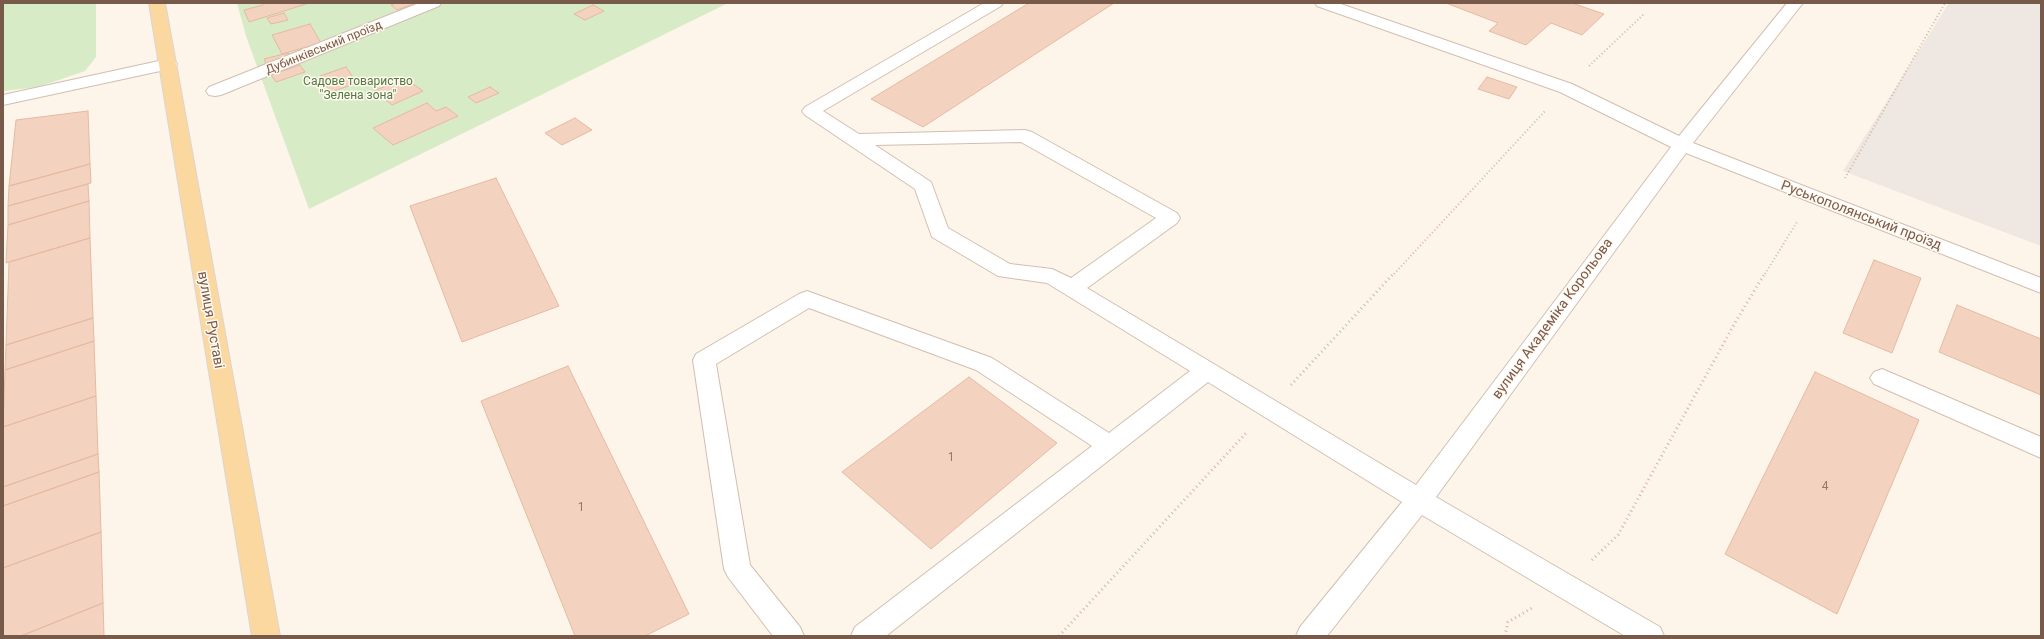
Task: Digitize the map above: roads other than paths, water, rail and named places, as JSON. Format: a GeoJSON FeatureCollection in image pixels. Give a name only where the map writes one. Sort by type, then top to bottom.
{"type":"FeatureCollection","features":[{"type":"Feature","properties":{"kind":"main road","name":"вулиця Руставі"},"geometry":{"type":"LineString","coordinates":[[157,3],[266,636]]}},
{"type":"Feature","properties":{"kind":"street","name":"Дубинківський проїзд"},"geometry":{"type":"LineString","coordinates":[[215,91],[433,3]]}},
{"type":"Feature","properties":{"kind":"street"},"geometry":{"type":"LineString","coordinates":[[995,3],[811,111],[924,186],[939,232],[1006,271],[1052,276],[1419,500],[1650,636]]}},
{"type":"Feature","properties":{"kind":"street","name":"Руськополянський проїзд"},"geometry":{"type":"LineString","coordinates":[[1323,3],[1566,88],[1682,145],[2041,286]]}},
{"type":"Feature","properties":{"kind":"street","name":"вулиця Академіка Корольова"},"geometry":{"type":"LineString","coordinates":[[1310,636],[1419,500],[1682,145],[1795,3]]}},
{"type":"Feature","properties":{"kind":"street"},"geometry":{"type":"LineString","coordinates":[[3,100],[168,64]]}},
{"type":"Feature","properties":{"kind":"street"},"geometry":{"type":"LineString","coordinates":[[856,140],[1025,136],[1170,218],[1072,288]]}},
{"type":"Feature","properties":{"kind":"street"},"geometry":{"type":"LineString","coordinates":[[790,636],[737,569],[704,360],[807,299],[984,364],[1110,445]]}},
{"type":"Feature","properties":{"kind":"street"},"geometry":{"type":"LineString","coordinates":[[865,636],[1208,370]]}},
{"type":"Feature","properties":{"kind":"street"},"geometry":{"type":"LineString","coordinates":[[1882,378],[2041,448]]}},
{"type":"Feature","properties":{"kind":"park label","name":"Садове товариство \"Зелена зона\""},"geometry":{"type":"Point","coordinates":[358,89]}}]}
